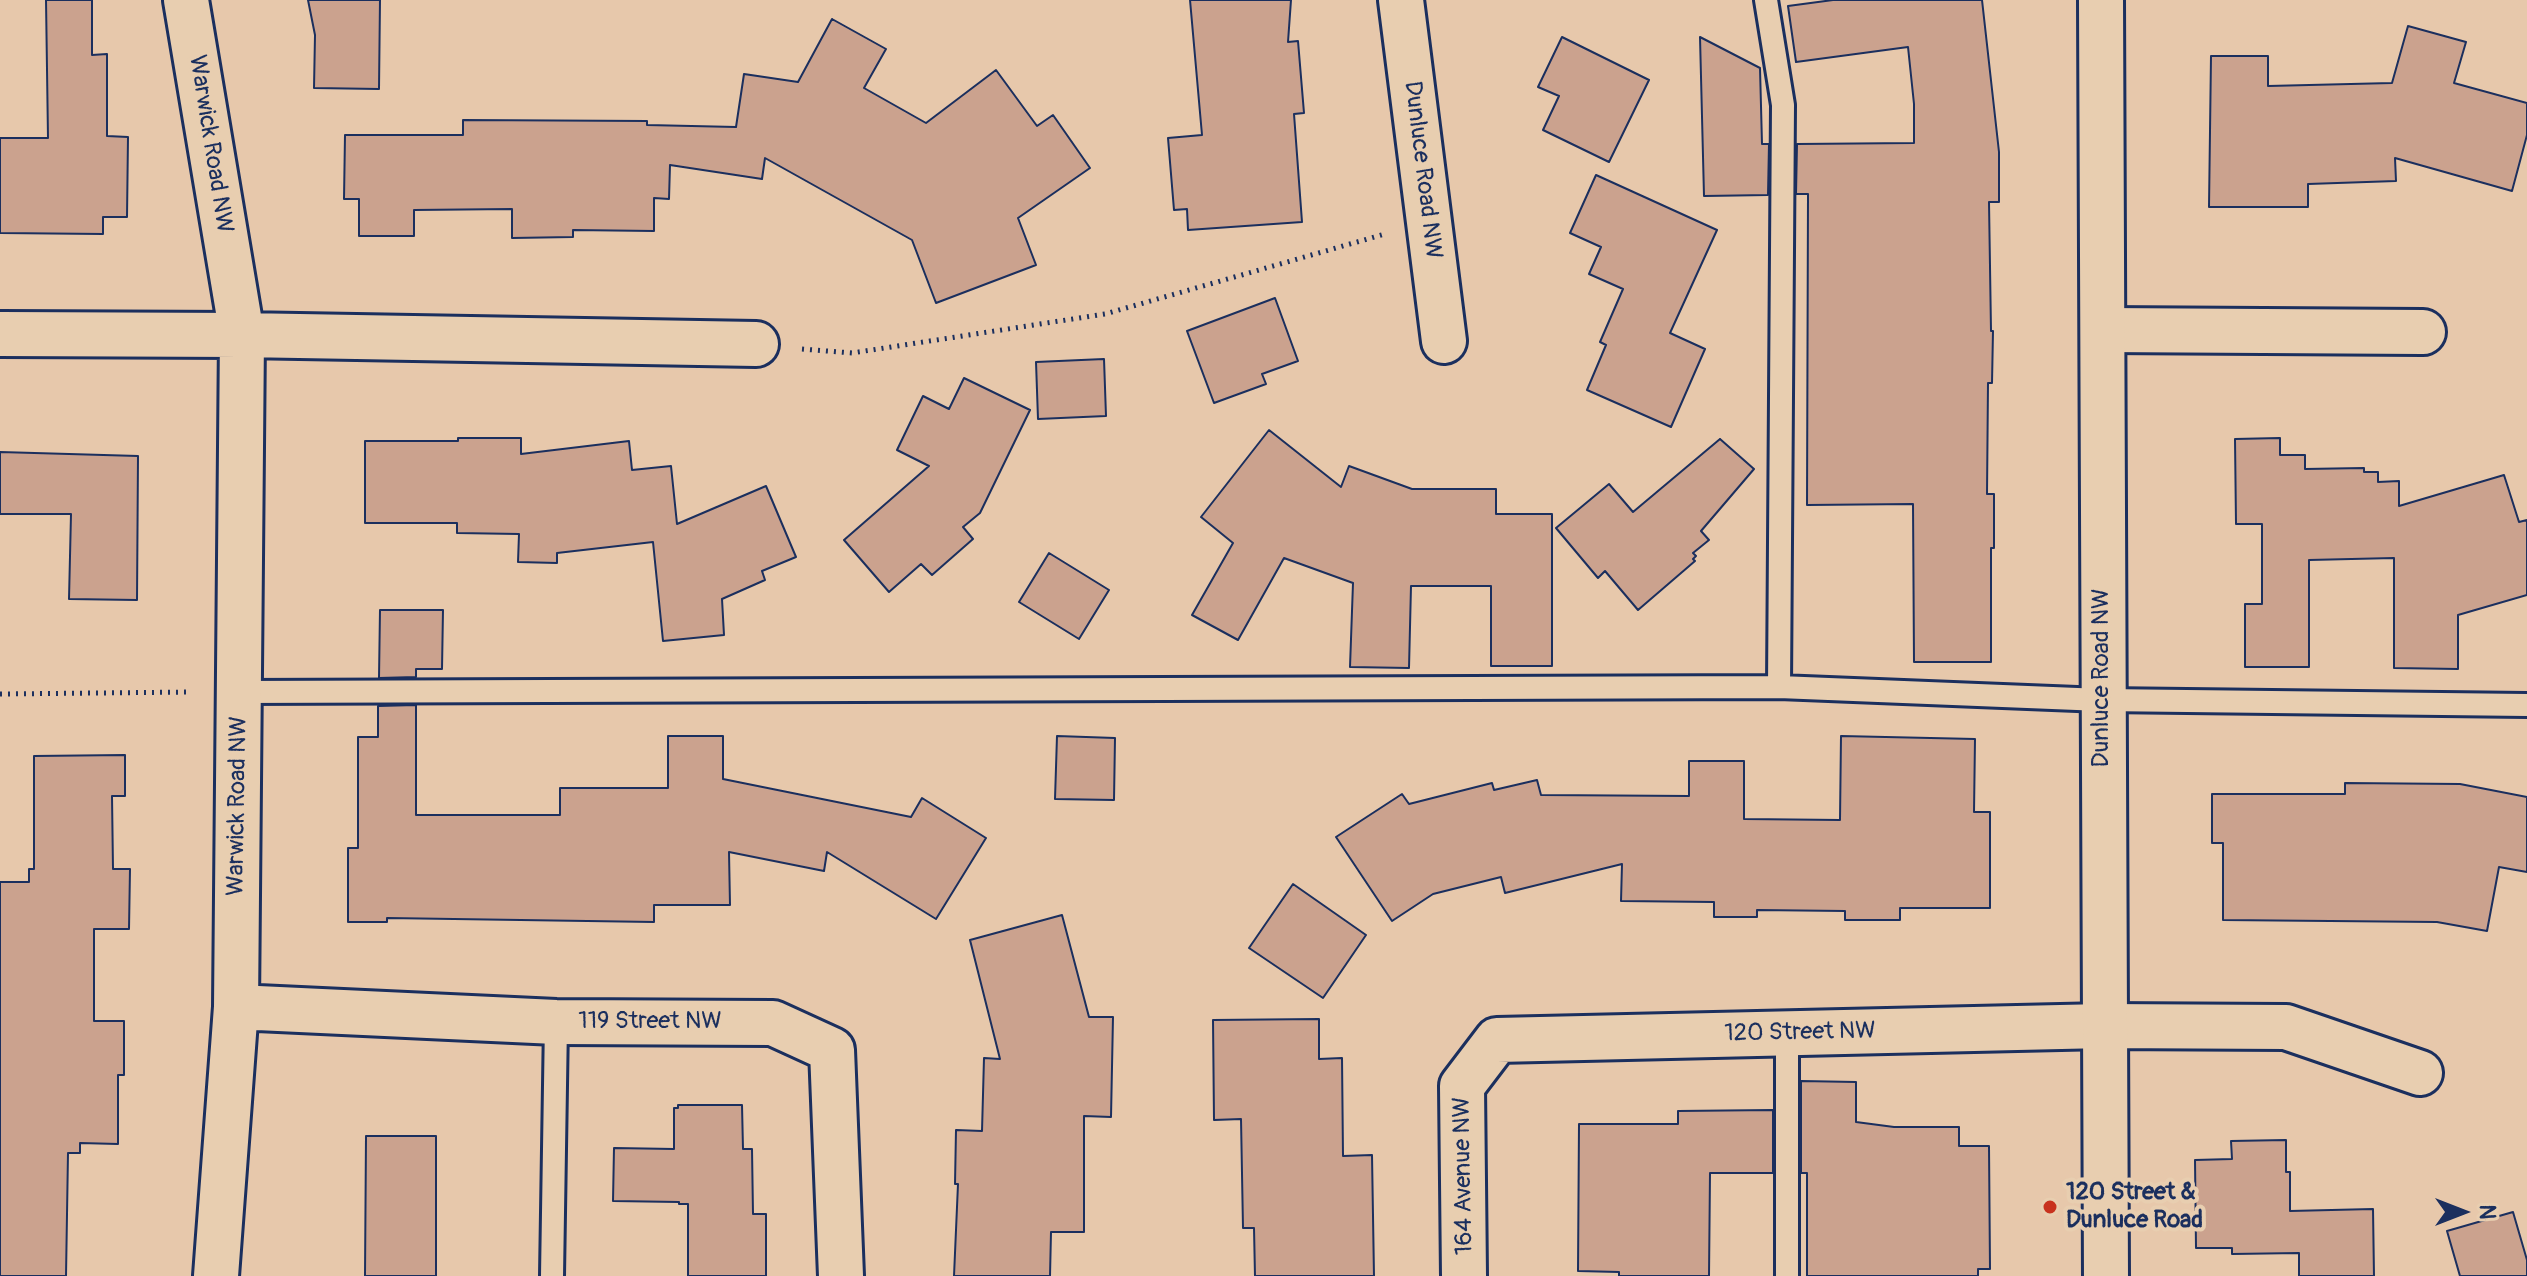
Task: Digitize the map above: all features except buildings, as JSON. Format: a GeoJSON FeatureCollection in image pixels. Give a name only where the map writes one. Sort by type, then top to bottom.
{"type":"FeatureCollection","features":[{"type":"Feature","properties":{"kind":"street","name":"Warwick Road NW"},"geometry":{"type":"LineString","coordinates":[[186,0],[242,335],[236,1007],[216,1276]]}},
{"type":"Feature","properties":{"kind":"street","name":"Dunluce Road NW"},"geometry":{"type":"LineString","coordinates":[[1401,0],[1444,341]]}},
{"type":"Feature","properties":{"kind":"street","name":"Dunluce Road NW"},"geometry":{"type":"LineString","coordinates":[[2101,0],[2106,1276]]}},
{"type":"Feature","properties":{"kind":"street"},"geometry":{"type":"LineString","coordinates":[[2104,330],[2423,332]]}},
{"type":"Feature","properties":{"kind":"street"},"geometry":{"type":"LineString","coordinates":[[0,334],[756,344]]}},
{"type":"Feature","properties":{"kind":"street","name":"119 Street NW"},"geometry":{"type":"LineString","coordinates":[[236,1007],[556,1022],[773,1023],[832,1050],[841,1276]]}},
{"type":"Feature","properties":{"kind":"street"},"geometry":{"type":"LineString","coordinates":[[2104,1026],[2286,1027],[2420,1073]]}},
{"type":"Feature","properties":{"kind":"street","name":"120 Street NW"},"geometry":{"type":"LineString","coordinates":[[1497,1040],[2104,1026]]}},
{"type":"Feature","properties":{"kind":"street","name":"164 Avenue NW"},"geometry":{"type":"LineString","coordinates":[[1464,1276],[1462,1086],[1497,1040]]}},
{"type":"Feature","properties":{"kind":"lane"},"geometry":{"type":"LineString","coordinates":[[1766,0],[1783,105],[1779,687]]}},
{"type":"Feature","properties":{"kind":"lane"},"geometry":{"type":"LineString","coordinates":[[240,692],[1779,687],[2102,700],[2527,705]]}},
{"type":"Feature","properties":{"kind":"lane"},"geometry":{"type":"LineString","coordinates":[[552,1276],[556,1022]]}},
{"type":"Feature","properties":{"kind":"lane"},"geometry":{"type":"LineString","coordinates":[[1787,1034],[1787,1276]]}},
{"type":"Feature","properties":{"kind":"path"},"geometry":{"type":"LineString","coordinates":[[756,344],[852,353],[1105,314],[1428,221]]}},
{"type":"Feature","properties":{"kind":"path"},"geometry":{"type":"LineString","coordinates":[[0,694],[240,692]]}},
{"type":"Feature","properties":{"kind":"place","name":"120 Street & Dunluce Road"},"geometry":{"type":"Point","coordinates":[2050,1207]}}]}
